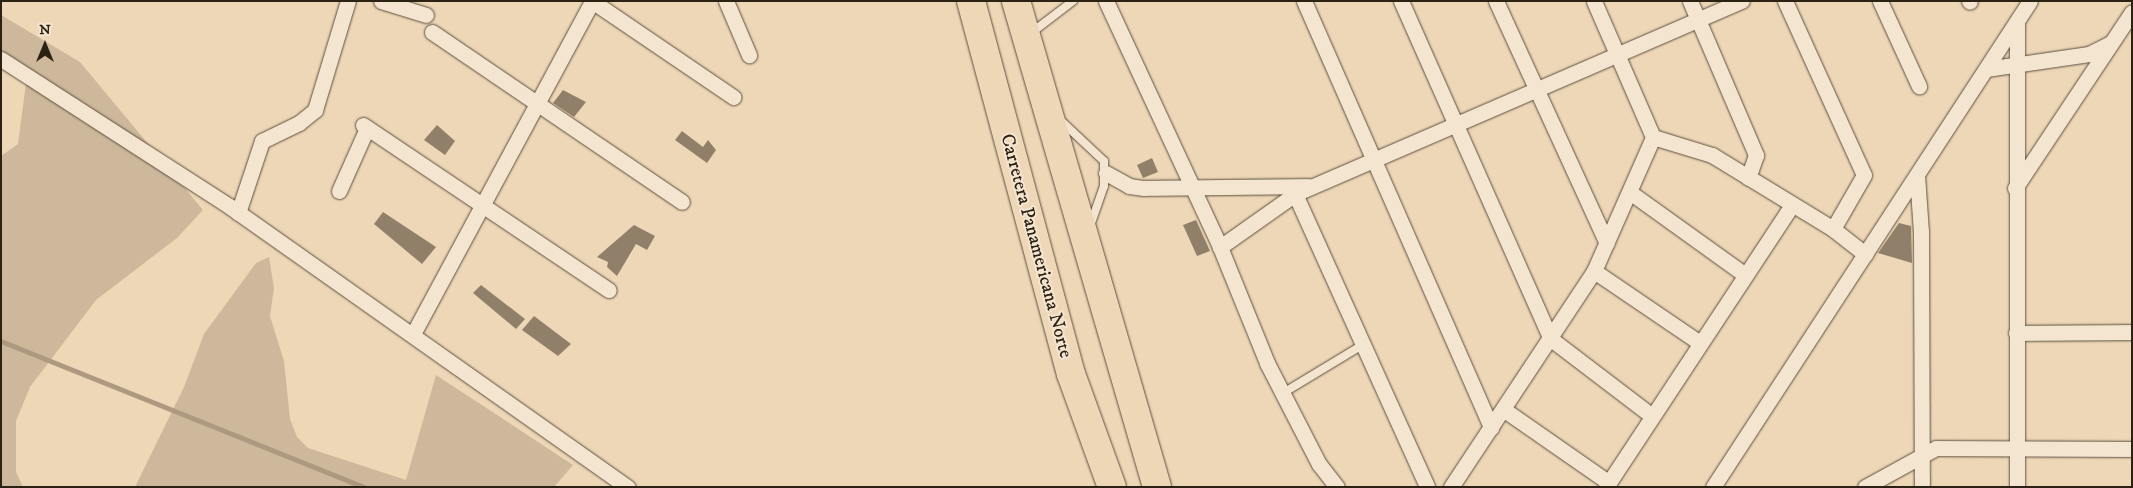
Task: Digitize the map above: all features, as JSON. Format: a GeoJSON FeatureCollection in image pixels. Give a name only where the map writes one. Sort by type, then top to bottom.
{"type":"FeatureCollection","features":[{"type":"Feature","properties":{"kind":"highway","name":"Carretera Panamericana Norte"},"geometry":{"type":"LineString","coordinates":[[971,1],[1071,374],[1112,487]]}},
{"type":"Feature","properties":{"kind":"highway"},"geometry":{"type":"LineString","coordinates":[[1016,1],[1024,40],[1157,487]]}},
{"type":"Feature","properties":{"kind":"street"},"geometry":{"type":"LineString","coordinates":[[238,213],[262,141],[299,123],[315,110],[348,1]]}},
{"type":"Feature","properties":{"kind":"street"},"geometry":{"type":"LineString","coordinates":[[381,1],[426,16]]}},
{"type":"Feature","properties":{"kind":"street"},"geometry":{"type":"LineString","coordinates":[[413,334],[592,1],[733,98]]}},
{"type":"Feature","properties":{"kind":"street"},"geometry":{"type":"LineString","coordinates":[[726,1],[749,55]]}},
{"type":"Feature","properties":{"kind":"street"},"geometry":{"type":"LineString","coordinates":[[1106,1],[1220,247],[1283,393],[1319,464],[1337,487]]}},
{"type":"Feature","properties":{"kind":"street"},"geometry":{"type":"LineString","coordinates":[[1304,1],[1491,428]]}},
{"type":"Feature","properties":{"kind":"street"},"geometry":{"type":"LineString","coordinates":[[1401,1],[1551,339],[1652,416]]}},
{"type":"Feature","properties":{"kind":"street"},"geometry":{"type":"LineString","coordinates":[[1496,1],[1534,92],[1607,243]]}},
{"type":"Feature","properties":{"kind":"street"},"geometry":{"type":"LineString","coordinates":[[1452,486],[1551,339],[1594,271],[1631,193],[1653,137],[1594,1]]}},
{"type":"Feature","properties":{"kind":"street"},"geometry":{"type":"LineString","coordinates":[[1690,1],[1756,156],[1748,178]]}},
{"type":"Feature","properties":{"kind":"street"},"geometry":{"type":"LineString","coordinates":[[1220,247],[1295,194],[1375,162],[1742,1]]}},
{"type":"Feature","properties":{"kind":"street"},"geometry":{"type":"LineString","coordinates":[[1785,1],[1864,175],[1833,229]]}},
{"type":"Feature","properties":{"kind":"street"},"geometry":{"type":"LineString","coordinates":[[1880,1],[1919,86]]}},
{"type":"Feature","properties":{"kind":"street"},"geometry":{"type":"LineString","coordinates":[[1713,487],[2030,1]]}},
{"type":"Feature","properties":{"kind":"street"},"geometry":{"type":"LineString","coordinates":[[2015,188],[2132,12]]}},
{"type":"Feature","properties":{"kind":"street"},"geometry":{"type":"LineString","coordinates":[[2017,22],[2015,188],[2017,487]]}},
{"type":"Feature","properties":{"kind":"street"},"geometry":{"type":"LineString","coordinates":[[432,32],[682,202]]}},
{"type":"Feature","properties":{"kind":"street"},"geometry":{"type":"LineString","coordinates":[[1986,69],[2089,54],[2112,43]]}},
{"type":"Feature","properties":{"kind":"street"},"geometry":{"type":"LineString","coordinates":[[1,59],[238,213],[413,334],[628,487]]}},
{"type":"Feature","properties":{"kind":"street"},"geometry":{"type":"LineString","coordinates":[[339,191],[365,127],[609,290]]}},
{"type":"Feature","properties":{"kind":"street"},"geometry":{"type":"LineString","coordinates":[[1653,137],[1712,156],[1833,229],[1865,254]]}},
{"type":"Feature","properties":{"kind":"street"},"geometry":{"type":"LineString","coordinates":[[1106,172],[1144,188],[1315,186]]}},
{"type":"Feature","properties":{"kind":"street"},"geometry":{"type":"LineString","coordinates":[[1917,175],[1923,454],[1922,487]]}},
{"type":"Feature","properties":{"kind":"street"},"geometry":{"type":"LineString","coordinates":[[1631,193],[1745,275]]}},
{"type":"Feature","properties":{"kind":"street"},"geometry":{"type":"LineString","coordinates":[[1295,194],[1427,487]]}},
{"type":"Feature","properties":{"kind":"street"},"geometry":{"type":"LineString","coordinates":[[1503,409],[1607,485],[1792,205]]}},
{"type":"Feature","properties":{"kind":"street"},"geometry":{"type":"LineString","coordinates":[[1594,271],[1700,343]]}},
{"type":"Feature","properties":{"kind":"street"},"geometry":{"type":"LineString","coordinates":[[2016,333],[2132,332]]}},
{"type":"Feature","properties":{"kind":"street"},"geometry":{"type":"LineString","coordinates":[[1865,487],[1936,448],[2132,449]]}},
{"type":"Feature","properties":{"kind":"lane"},"geometry":{"type":"LineString","coordinates":[[1024,40],[1073,1]]}},
{"type":"Feature","properties":{"kind":"lane"},"geometry":{"type":"LineString","coordinates":[[1044,108],[1097,150],[1106,172],[1085,244]]}},
{"type":"Feature","properties":{"kind":"lane"},"geometry":{"type":"LineString","coordinates":[[1283,393],[1362,346]]}},
{"type":"Feature","properties":{"kind":"shaded area"},"geometry":{"type":"Polygon","coordinates":[[[1,15],[80,62],[203,210],[177,238],[96,300],[30,387],[16,421],[16,472],[23,487],[1,487],[1,156],[18,144],[28,68],[1,51],[1,15]]]}},
{"type":"Feature","properties":{"kind":"shaded area"},"geometry":{"type":"Polygon","coordinates":[[[269,257],[274,288],[270,316],[284,361],[290,419],[297,437],[308,448],[406,480],[436,375],[573,465],[554,487],[135,487],[184,387],[204,334],[256,263],[269,257]]]}},
{"type":"Feature","properties":{"kind":"building"},"geometry":{"type":"Polygon","coordinates":[[[563,90],[586,102],[574,117],[553,103],[563,90]]]}},
{"type":"Feature","properties":{"kind":"building"},"geometry":{"type":"Polygon","coordinates":[[[437,125],[455,141],[445,155],[424,140],[437,125]]]}},
{"type":"Feature","properties":{"kind":"building"},"geometry":{"type":"Polygon","coordinates":[[[682,131],[703,147],[708,140],[716,150],[707,163],[675,140],[682,131]]]}},
{"type":"Feature","properties":{"kind":"building"},"geometry":{"type":"Polygon","coordinates":[[[1152,158],[1158,172],[1143,178],[1137,165],[1152,158]]]}},
{"type":"Feature","properties":{"kind":"building"},"geometry":{"type":"Polygon","coordinates":[[[383,212],[436,247],[422,264],[374,224],[383,212]]]}},
{"type":"Feature","properties":{"kind":"building"},"geometry":{"type":"Polygon","coordinates":[[[1196,220],[1210,251],[1197,256],[1183,225],[1196,220]]]}},
{"type":"Feature","properties":{"kind":"building"},"geometry":{"type":"Polygon","coordinates":[[[1899,223],[1911,226],[1912,263],[1878,253],[1899,223]]]}},
{"type":"Feature","properties":{"kind":"building"},"geometry":{"type":"Polygon","coordinates":[[[634,225],[655,236],[647,250],[636,244],[617,276],[607,267],[608,262],[597,257],[634,225]]]}},
{"type":"Feature","properties":{"kind":"building"},"geometry":{"type":"Polygon","coordinates":[[[481,285],[525,319],[516,329],[473,293],[481,285]]]}},
{"type":"Feature","properties":{"kind":"building"},"geometry":{"type":"Polygon","coordinates":[[[534,316],[571,344],[558,356],[522,330],[534,316]]]}},
{"type":"Feature","properties":{"kind":"waterway"},"geometry":{"type":"LineString","coordinates":[[1,341],[364,487]]}}]}
